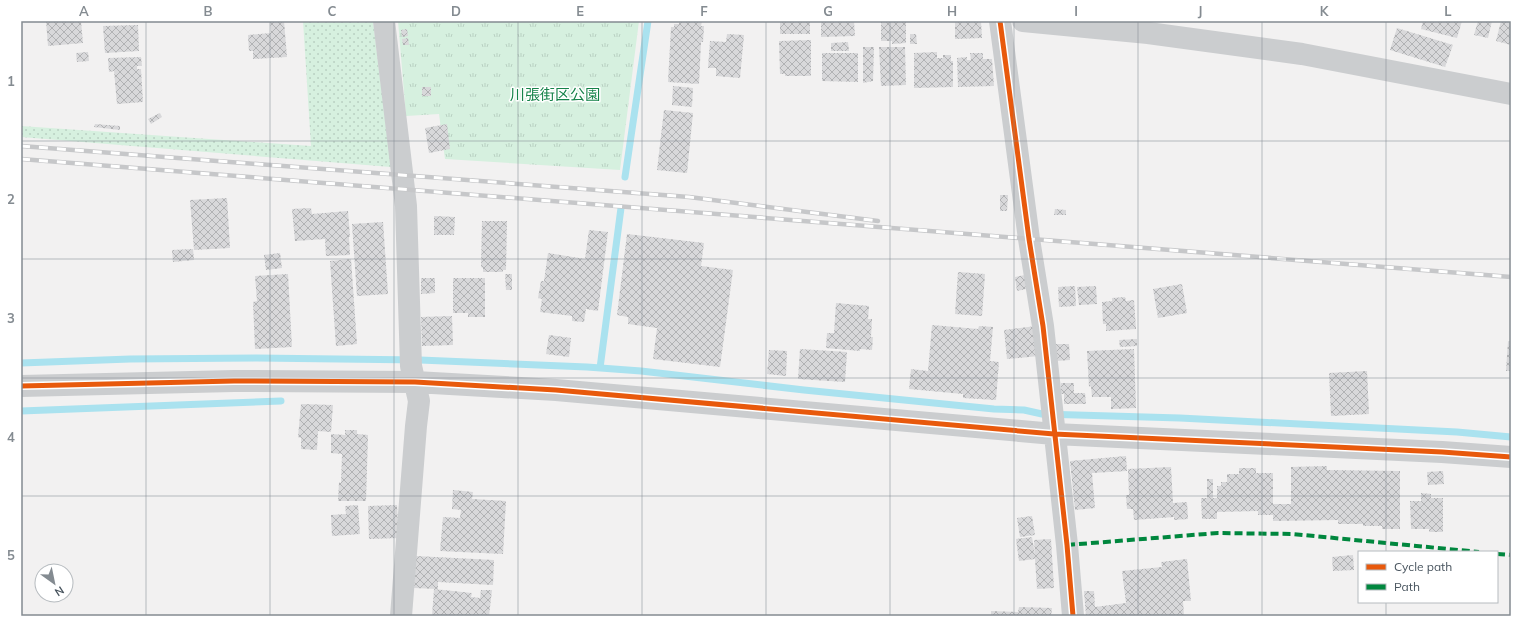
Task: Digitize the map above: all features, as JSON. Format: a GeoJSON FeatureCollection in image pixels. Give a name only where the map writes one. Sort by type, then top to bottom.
{"type":"FeatureCollection","features":[{"type":"Feature","properties":{"kind":"street"},"geometry":{"type":"LineString","coordinates":[[384,21],[406,206],[412,368],[419,401],[401,616]]}},
{"type":"Feature","properties":{"kind":"street"},"geometry":{"type":"LineString","coordinates":[[1000,21],[1029,238],[1043,326],[1067,544],[1073,616]]}},
{"type":"Feature","properties":{"kind":"street"},"geometry":{"type":"LineString","coordinates":[[1023,21],[1148,33],[1302,54],[1511,94]]}},
{"type":"Feature","properties":{"kind":"street"},"geometry":{"type":"LineString","coordinates":[[21,386],[234,381],[412,368],[556,390],[1053,420],[1511,457]]}},
{"type":"Feature","properties":{"kind":"green space"},"geometry":{"type":"Polygon","coordinates":[[[303,21],[373,21],[391,167],[21,137],[21,126],[311,146],[303,21]]]}},
{"type":"Feature","properties":{"kind":"green space","name":"川張街区公園"},"geometry":{"type":"Polygon","coordinates":[[[398,21],[639,21],[620,170],[445,159],[439,114],[406,116],[398,21]]]}},
{"type":"Feature","properties":{"kind":"building"},"geometry":{"type":"Polygon","coordinates":[[[46,21],[81,21],[83,43],[48,46],[46,21]]]}},
{"type":"Feature","properties":{"kind":"building"},"geometry":{"type":"Polygon","coordinates":[[[270,21],[284,21],[287,57],[253,59],[253,51],[249,51],[248,35],[271,33],[270,21]]]}},
{"type":"Feature","properties":{"kind":"building"},"geometry":{"type":"Polygon","coordinates":[[[679,21],[702,21],[701,26],[704,26],[703,42],[701,42],[699,84],[668,82],[671,27],[674,27],[674,24],[679,24],[679,21]]]}},
{"type":"Feature","properties":{"kind":"building"},"geometry":{"type":"Polygon","coordinates":[[[780,21],[810,21],[810,34],[780,34],[780,21]]]}},
{"type":"Feature","properties":{"kind":"building"},"geometry":{"type":"Polygon","coordinates":[[[821,21],[854,21],[855,36],[821,37],[821,21]]]}},
{"type":"Feature","properties":{"kind":"building"},"geometry":{"type":"Polygon","coordinates":[[[881,21],[906,21],[906,43],[892,44],[892,41],[881,41],[881,21]]]}},
{"type":"Feature","properties":{"kind":"building"},"geometry":{"type":"Polygon","coordinates":[[[955,21],[981,21],[982,38],[955,39],[955,21]]]}},
{"type":"Feature","properties":{"kind":"building"},"geometry":{"type":"Polygon","coordinates":[[[1423,21],[1462,21],[1457,38],[1421,29],[1423,21]]]}},
{"type":"Feature","properties":{"kind":"building"},"geometry":{"type":"Polygon","coordinates":[[[1478,21],[1492,21],[1488,38],[1474,35],[1478,21]]]}},
{"type":"Feature","properties":{"kind":"building"},"geometry":{"type":"Polygon","coordinates":[[[1501,21],[1511,21],[1511,45],[1496,41],[1501,21]]]}},
{"type":"Feature","properties":{"kind":"building"},"geometry":{"type":"Polygon","coordinates":[[[138,25],[139,51],[105,53],[103,26],[138,25]]]}},
{"type":"Feature","properties":{"kind":"building"},"geometry":{"type":"Polygon","coordinates":[[[1397,28],[1453,45],[1445,67],[1390,50],[1397,28]]]}},
{"type":"Feature","properties":{"kind":"building"},"geometry":{"type":"Polygon","coordinates":[[[407,29],[408,36],[402,37],[401,30],[407,29]]]}},
{"type":"Feature","properties":{"kind":"building"},"geometry":{"type":"Polygon","coordinates":[[[727,34],[744,35],[740,78],[716,76],[716,68],[708,68],[710,41],[726,42],[727,34]]]}},
{"type":"Feature","properties":{"kind":"building"},"geometry":{"type":"Polygon","coordinates":[[[910,34],[916,34],[917,44],[910,44],[910,34]]]}},
{"type":"Feature","properties":{"kind":"building"},"geometry":{"type":"Polygon","coordinates":[[[408,38],[409,45],[403,45],[402,39],[408,38]]]}},
{"type":"Feature","properties":{"kind":"building"},"geometry":{"type":"Polygon","coordinates":[[[811,40],[811,76],[785,76],[785,74],[780,74],[779,41],[811,40]]]}},
{"type":"Feature","properties":{"kind":"building"},"geometry":{"type":"Polygon","coordinates":[[[848,42],[849,51],[831,51],[831,43],[848,42]]]}},
{"type":"Feature","properties":{"kind":"building"},"geometry":{"type":"Polygon","coordinates":[[[863,47],[874,47],[873,81],[863,83],[863,47]]]}},
{"type":"Feature","properties":{"kind":"building"},"geometry":{"type":"Polygon","coordinates":[[[879,47],[905,47],[906,85],[881,86],[879,47]]]}},
{"type":"Feature","properties":{"kind":"building"},"geometry":{"type":"Polygon","coordinates":[[[88,52],[89,61],[77,62],[76,53],[88,52]]]}},
{"type":"Feature","properties":{"kind":"building"},"geometry":{"type":"Polygon","coordinates":[[[937,52],[937,58],[943,58],[943,55],[951,55],[951,61],[953,61],[953,87],[914,88],[914,53],[937,52]]]}},
{"type":"Feature","properties":{"kind":"building"},"geometry":{"type":"Polygon","coordinates":[[[822,53],[858,53],[858,82],[822,81],[822,53]]]}},
{"type":"Feature","properties":{"kind":"building"},"geometry":{"type":"Polygon","coordinates":[[[970,53],[983,53],[983,59],[992,59],[994,86],[958,87],[957,58],[967,57],[967,60],[971,60],[970,53]]]}},
{"type":"Feature","properties":{"kind":"building"},"geometry":{"type":"Polygon","coordinates":[[[141,57],[142,66],[137,66],[137,69],[141,69],[143,102],[117,104],[114,71],[109,72],[108,58],[141,57]]]}},
{"type":"Feature","properties":{"kind":"building"},"geometry":{"type":"Polygon","coordinates":[[[673,86],[693,88],[692,107],[672,105],[673,86]]]}},
{"type":"Feature","properties":{"kind":"building"},"geometry":{"type":"Polygon","coordinates":[[[422,87],[431,87],[431,96],[422,96],[422,87]]]}},
{"type":"Feature","properties":{"kind":"building"},"geometry":{"type":"Polygon","coordinates":[[[664,110],[693,113],[687,173],[657,170],[664,110]]]}},
{"type":"Feature","properties":{"kind":"building"},"geometry":{"type":"Polygon","coordinates":[[[160,113],[162,117],[151,124],[148,119],[160,113]]]}},
{"type":"Feature","properties":{"kind":"building"},"geometry":{"type":"Polygon","coordinates":[[[95,124],[120,126],[120,130],[94,127],[95,124]]]}},
{"type":"Feature","properties":{"kind":"building"},"geometry":{"type":"Polygon","coordinates":[[[447,124],[450,149],[429,153],[425,128],[447,124]]]}},
{"type":"Feature","properties":{"kind":"building"},"geometry":{"type":"Polygon","coordinates":[[[1000,195],[1008,195],[1007,211],[1000,211],[1000,195]]]}},
{"type":"Feature","properties":{"kind":"building"},"geometry":{"type":"Polygon","coordinates":[[[227,198],[230,248],[194,250],[190,200],[227,198]]]}},
{"type":"Feature","properties":{"kind":"building"},"geometry":{"type":"Polygon","coordinates":[[[311,208],[312,214],[348,211],[350,255],[326,256],[325,239],[295,241],[292,209],[311,208]]]}},
{"type":"Feature","properties":{"kind":"building"},"geometry":{"type":"Polygon","coordinates":[[[1055,209],[1066,210],[1066,215],[1054,215],[1055,209]]]}},
{"type":"Feature","properties":{"kind":"building"},"geometry":{"type":"Polygon","coordinates":[[[434,216],[455,217],[454,235],[434,235],[434,216]]]}},
{"type":"Feature","properties":{"kind":"building"},"geometry":{"type":"Polygon","coordinates":[[[482,221],[507,221],[506,270],[503,270],[503,272],[483,272],[483,268],[481,267],[482,221]]]}},
{"type":"Feature","properties":{"kind":"building"},"geometry":{"type":"Polygon","coordinates":[[[383,222],[388,294],[357,296],[352,224],[383,222]]]}},
{"type":"Feature","properties":{"kind":"building"},"geometry":{"type":"Polygon","coordinates":[[[589,230],[608,232],[598,311],[586,309],[584,322],[572,321],[572,316],[540,312],[542,299],[538,298],[541,281],[544,281],[548,253],[585,259],[589,230]]]}},
{"type":"Feature","properties":{"kind":"building"},"geometry":{"type":"Polygon","coordinates":[[[627,234],[704,243],[701,266],[733,270],[720,367],[653,359],[657,328],[628,324],[628,317],[617,315],[627,234]]]}},
{"type":"Feature","properties":{"kind":"building"},"geometry":{"type":"Polygon","coordinates":[[[193,249],[194,260],[173,262],[172,250],[193,249]]]}},
{"type":"Feature","properties":{"kind":"building"},"geometry":{"type":"Polygon","coordinates":[[[280,253],[282,268],[266,270],[264,255],[280,253]]]}},
{"type":"Feature","properties":{"kind":"building"},"geometry":{"type":"Polygon","coordinates":[[[351,259],[357,344],[336,346],[330,261],[351,259]]]}},
{"type":"Feature","properties":{"kind":"building"},"geometry":{"type":"Polygon","coordinates":[[[958,272],[985,274],[982,316],[955,314],[958,272]]]}},
{"type":"Feature","properties":{"kind":"building"},"geometry":{"type":"Polygon","coordinates":[[[288,274],[292,347],[255,349],[253,302],[257,301],[255,276],[288,274]]]}},
{"type":"Feature","properties":{"kind":"building"},"geometry":{"type":"Polygon","coordinates":[[[505,274],[512,274],[512,290],[506,290],[505,274]]]}},
{"type":"Feature","properties":{"kind":"building"},"geometry":{"type":"Polygon","coordinates":[[[1025,275],[1026,289],[1017,291],[1015,277],[1025,275]]]}},
{"type":"Feature","properties":{"kind":"building"},"geometry":{"type":"Polygon","coordinates":[[[421,278],[435,278],[435,293],[421,294],[421,278]]]}},
{"type":"Feature","properties":{"kind":"building"},"geometry":{"type":"Polygon","coordinates":[[[453,278],[485,278],[485,317],[468,317],[468,313],[453,313],[453,278]]]}},
{"type":"Feature","properties":{"kind":"building"},"geometry":{"type":"Polygon","coordinates":[[[1182,284],[1187,313],[1158,318],[1153,289],[1182,284]]]}},
{"type":"Feature","properties":{"kind":"building"},"geometry":{"type":"Polygon","coordinates":[[[1075,286],[1076,306],[1059,307],[1058,287],[1075,286]]]}},
{"type":"Feature","properties":{"kind":"building"},"geometry":{"type":"Polygon","coordinates":[[[1096,286],[1097,304],[1079,305],[1077,287],[1096,286]]]}},
{"type":"Feature","properties":{"kind":"building"},"geometry":{"type":"Polygon","coordinates":[[[1125,297],[1126,301],[1134,300],[1136,329],[1106,331],[1106,324],[1103,324],[1102,302],[1112,301],[1112,298],[1125,297]]]}},
{"type":"Feature","properties":{"kind":"building"},"geometry":{"type":"Polygon","coordinates":[[[836,303],[869,306],[868,319],[872,319],[872,350],[860,349],[860,351],[826,348],[827,333],[834,333],[836,303]]]}},
{"type":"Feature","properties":{"kind":"building"},"geometry":{"type":"Polygon","coordinates":[[[452,316],[453,345],[422,346],[421,317],[452,316]]]}},
{"type":"Feature","properties":{"kind":"building"},"geometry":{"type":"Polygon","coordinates":[[[932,325],[978,329],[979,326],[993,327],[990,361],[999,362],[996,400],[963,398],[963,394],[909,389],[911,369],[928,371],[932,325]]]}},
{"type":"Feature","properties":{"kind":"building"},"geometry":{"type":"Polygon","coordinates":[[[1036,326],[1039,356],[1007,359],[1004,330],[1036,326]]]}},
{"type":"Feature","properties":{"kind":"building"},"geometry":{"type":"Polygon","coordinates":[[[549,335],[571,338],[569,357],[546,354],[549,335]]]}},
{"type":"Feature","properties":{"kind":"building"},"geometry":{"type":"Polygon","coordinates":[[[1137,339],[1137,346],[1120,347],[1119,340],[1137,339]]]}},
{"type":"Feature","properties":{"kind":"building"},"geometry":{"type":"Polygon","coordinates":[[[1508,341],[1511,342],[1511,371],[1506,371],[1508,341]]]}},
{"type":"Feature","properties":{"kind":"building"},"geometry":{"type":"Polygon","coordinates":[[[1056,344],[1069,344],[1070,360],[1056,361],[1056,344]]]}},
{"type":"Feature","properties":{"kind":"building"},"geometry":{"type":"Polygon","coordinates":[[[800,349],[847,352],[845,382],[798,379],[800,349]]]}},
{"type":"Feature","properties":{"kind":"building"},"geometry":{"type":"Polygon","coordinates":[[[1134,349],[1136,408],[1111,409],[1111,397],[1092,397],[1091,386],[1089,387],[1087,351],[1134,349]]]}},
{"type":"Feature","properties":{"kind":"building"},"geometry":{"type":"Polygon","coordinates":[[[769,350],[787,351],[786,376],[767,374],[769,350]]]}},
{"type":"Feature","properties":{"kind":"building"},"geometry":{"type":"Polygon","coordinates":[[[1367,371],[1369,414],[1331,416],[1329,373],[1367,371]]]}},
{"type":"Feature","properties":{"kind":"building"},"geometry":{"type":"Polygon","coordinates":[[[1061,383],[1074,383],[1074,393],[1085,393],[1086,404],[1064,404],[1064,394],[1061,394],[1061,383]]]}},
{"type":"Feature","properties":{"kind":"building"},"geometry":{"type":"Polygon","coordinates":[[[301,404],[333,405],[331,432],[318,431],[317,450],[301,449],[301,438],[298,437],[301,404]]]}},
{"type":"Feature","properties":{"kind":"building"},"geometry":{"type":"Polygon","coordinates":[[[345,430],[357,430],[357,434],[368,435],[366,501],[338,501],[339,482],[341,483],[342,454],[331,453],[331,434],[345,435],[345,430]]]}},
{"type":"Feature","properties":{"kind":"building"},"geometry":{"type":"Polygon","coordinates":[[[1126,456],[1127,471],[1092,473],[1095,508],[1075,510],[1070,461],[1126,456]]]}},
{"type":"Feature","properties":{"kind":"building"},"geometry":{"type":"Polygon","coordinates":[[[1327,466],[1327,470],[1400,471],[1400,529],[1382,529],[1382,526],[1363,526],[1363,524],[1338,524],[1338,520],[1273,521],[1273,515],[1258,515],[1258,511],[1217,512],[1217,519],[1202,519],[1201,498],[1207,498],[1207,479],[1213,479],[1213,498],[1217,498],[1217,486],[1221,486],[1221,482],[1227,482],[1227,474],[1239,474],[1239,468],[1256,468],[1256,473],[1273,473],[1273,504],[1291,504],[1291,467],[1327,466]]]}},
{"type":"Feature","properties":{"kind":"building"},"geometry":{"type":"Polygon","coordinates":[[[1171,467],[1173,503],[1187,502],[1188,519],[1174,520],[1174,517],[1134,520],[1133,509],[1127,509],[1126,495],[1129,495],[1128,469],[1171,467]]]}},
{"type":"Feature","properties":{"kind":"building"},"geometry":{"type":"Polygon","coordinates":[[[1443,471],[1444,484],[1428,485],[1427,472],[1443,471]]]}},
{"type":"Feature","properties":{"kind":"building"},"geometry":{"type":"Polygon","coordinates":[[[453,490],[473,492],[472,499],[506,501],[503,554],[440,551],[443,517],[460,518],[461,510],[452,509],[453,490]]]}},
{"type":"Feature","properties":{"kind":"building"},"geometry":{"type":"Polygon","coordinates":[[[1421,493],[1431,494],[1431,498],[1443,498],[1443,532],[1429,532],[1429,529],[1411,529],[1410,501],[1421,501],[1421,493]]]}},
{"type":"Feature","properties":{"kind":"building"},"geometry":{"type":"Polygon","coordinates":[[[358,505],[360,534],[332,536],[331,515],[346,514],[345,506],[358,505]]]}},
{"type":"Feature","properties":{"kind":"building"},"geometry":{"type":"Polygon","coordinates":[[[397,505],[399,538],[369,539],[368,506],[397,505]]]}},
{"type":"Feature","properties":{"kind":"building"},"geometry":{"type":"Polygon","coordinates":[[[1032,516],[1035,535],[1020,537],[1017,518],[1032,516]]]}},
{"type":"Feature","properties":{"kind":"building"},"geometry":{"type":"Polygon","coordinates":[[[1032,537],[1035,555],[1034,540],[1051,539],[1054,588],[1037,589],[1035,559],[1019,561],[1016,539],[1032,537]]]}},
{"type":"Feature","properties":{"kind":"building"},"geometry":{"type":"Polygon","coordinates":[[[1353,555],[1354,570],[1333,571],[1332,557],[1353,555]]]}},
{"type":"Feature","properties":{"kind":"building"},"geometry":{"type":"Polygon","coordinates":[[[416,556],[494,560],[493,585],[438,582],[438,589],[414,588],[416,556]]]}},
{"type":"Feature","properties":{"kind":"building"},"geometry":{"type":"Polygon","coordinates":[[[1187,559],[1191,601],[1183,601],[1184,616],[1086,616],[1084,591],[1094,591],[1095,607],[1126,603],[1122,571],[1162,567],[1161,562],[1187,559]]]}},
{"type":"Feature","properties":{"kind":"building"},"geometry":{"type":"Polygon","coordinates":[[[434,589],[472,593],[471,597],[480,598],[481,590],[492,590],[489,616],[432,616],[434,589]]]}},
{"type":"Feature","properties":{"kind":"building"},"geometry":{"type":"Polygon","coordinates":[[[1019,607],[1052,608],[1051,616],[991,616],[991,611],[1018,612],[1019,607]]]}},
{"type":"Feature","properties":{"kind":"waterway"},"geometry":{"type":"LineString","coordinates":[[625,177],[648,21]]}},
{"type":"Feature","properties":{"kind":"waterway"},"geometry":{"type":"LineString","coordinates":[[600,368],[621,208]]}},
{"type":"Feature","properties":{"kind":"waterway"},"geometry":{"type":"LineString","coordinates":[[21,363],[130,359],[257,358],[420,360],[587,367],[641,371],[804,390],[994,409],[1024,410],[1042,414],[1180,418],[1457,432],[1511,437]]}},
{"type":"Feature","properties":{"kind":"waterway"},"geometry":{"type":"LineString","coordinates":[[21,411],[281,401]]}},
{"type":"Feature","properties":{"kind":"railway"},"geometry":{"type":"LineString","coordinates":[[21,146],[689,197],[878,221]]}},
{"type":"Feature","properties":{"kind":"railway"},"geometry":{"type":"LineString","coordinates":[[21,159],[1511,277]]}},
{"type":"Feature","properties":{"kind":"marked path"},"geometry":{"type":"LineString","coordinates":[[1067,545],[1218,533],[1293,534],[1469,551]]}},
{"type":"Feature","properties":{"kind":"marked path"},"geometry":{"type":"LineString","coordinates":[[1498,554],[1511,555]]}},
{"type":"Feature","properties":{"kind":"cycle path"},"geometry":{"type":"LineString","coordinates":[[1000,21],[1029,239],[1043,326],[1067,545],[1073,616]]}},
{"type":"Feature","properties":{"kind":"cycle path"},"geometry":{"type":"LineString","coordinates":[[21,386],[234,381],[415,382],[556,390],[1054,434],[1442,452],[1511,457]]}}]}
